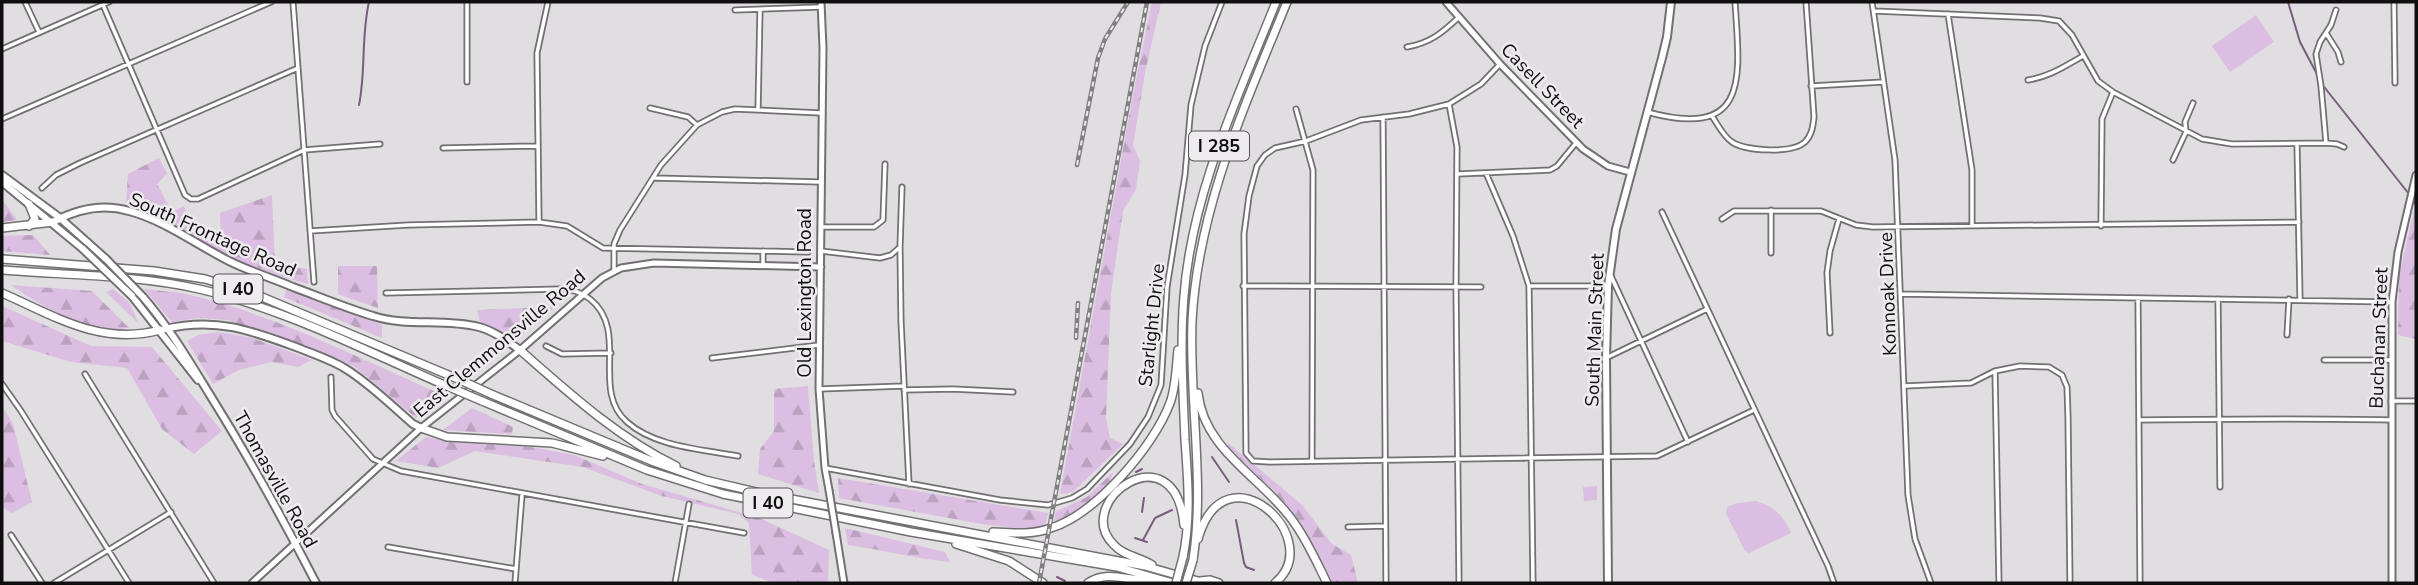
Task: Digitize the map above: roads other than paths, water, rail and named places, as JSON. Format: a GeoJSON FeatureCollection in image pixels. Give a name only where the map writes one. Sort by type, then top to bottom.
{"type":"FeatureCollection","features":[{"type":"Feature","properties":{"kind":"highway","name":"I 285"},"geometry":{"type":"LineString","coordinates":[[1174,583],[1185,547],[1189,503],[1182,376],[1184,297],[1192,240],[1209,171],[1276,2]]}},
{"type":"Feature","properties":{"kind":"highway","name":"I 285"},"geometry":{"type":"LineString","coordinates":[[1186,583],[1195,546],[1197,496],[1193,352],[1195,287],[1211,204],[1224,160],[1287,2]]}},
{"type":"Feature","properties":{"kind":"highway"},"geometry":{"type":"LineString","coordinates":[[29,204],[35,219],[29,226]]}},
{"type":"Feature","properties":{"kind":"highway"},"geometry":{"type":"LineString","coordinates":[[2,228],[56,220]]}},
{"type":"Feature","properties":{"kind":"highway","name":"I 40"},"geometry":{"type":"LineString","coordinates":[[2,259],[154,271],[205,279],[255,294],[618,448],[705,480],[765,494],[1159,569],[1202,582]]}},
{"type":"Feature","properties":{"kind":"highway","name":"I 40"},"geometry":{"type":"LineString","coordinates":[[2,270],[156,282],[197,288],[236,298],[628,462],[723,494],[911,532],[1117,567],[1174,583]]}},
{"type":"Feature","properties":{"kind":"highway"},"geometry":{"type":"LineString","coordinates":[[2,293],[66,321],[102,333],[126,336],[164,329]]}},
{"type":"Feature","properties":{"kind":"highway"},"geometry":{"type":"LineString","coordinates":[[970,532],[1029,533],[1049,529],[1082,514],[1112,485],[1159,427],[1171,401],[1184,297]]}},
{"type":"Feature","properties":{"kind":"highway"},"geometry":{"type":"LineString","coordinates":[[520,350],[630,441],[705,480]]}},
{"type":"Feature","properties":{"kind":"highway"},"geometry":{"type":"LineString","coordinates":[[1193,352],[1199,401],[1211,430],[1228,455],[1274,498],[1293,521],[1327,583]]}},
{"type":"Feature","properties":{"kind":"highway"},"geometry":{"type":"LineString","coordinates":[[421,428],[447,437],[551,443],[628,462]]}},
{"type":"Feature","properties":{"kind":"highway"},"geometry":{"type":"LineString","coordinates":[[1159,569],[1117,548],[1107,536],[1105,512],[1110,499],[1119,488],[1141,477],[1157,478],[1166,484],[1176,496],[1182,510],[1185,547]]}},
{"type":"Feature","properties":{"kind":"highway"},"geometry":{"type":"LineString","coordinates":[[1195,546],[1204,521],[1218,504],[1241,498],[1259,503],[1279,522],[1289,542],[1287,568],[1275,583]]}},
{"type":"Feature","properties":{"kind":"highway"},"geometry":{"type":"LineString","coordinates":[[911,532],[998,557],[1043,583]]}},
{"type":"Feature","properties":{"kind":"highway"},"geometry":{"type":"LineString","coordinates":[[1088,583],[1109,575],[1147,581],[1158,579]]}},
{"type":"Feature","properties":{"kind":"highway"},"geometry":{"type":"LineString","coordinates":[[1202,582],[1210,580],[1219,583]]}},
{"type":"Feature","properties":{"kind":"main road","name":"Casell Street"},"geometry":{"type":"LineString","coordinates":[[1446,2],[1500,64],[1576,143],[1608,166],[1630,172]]}},
{"type":"Feature","properties":{"kind":"main road","name":"South Main Street"},"geometry":{"type":"LineString","coordinates":[[1608,583],[1606,358],[1609,273],[1616,229],[1630,172],[1667,37],[1671,2]]}},
{"type":"Feature","properties":{"kind":"main road","name":"Old Lexington Road"},"geometry":{"type":"LineString","coordinates":[[821,4],[819,389],[825,468],[844,583]]}},
{"type":"Feature","properties":{"kind":"main road","name":"Thomasville Road"},"geometry":{"type":"LineString","coordinates":[[2,175],[96,250],[143,297],[207,391]]}},
{"type":"Feature","properties":{"kind":"main road","name":"Buchanan Street"},"geometry":{"type":"LineString","coordinates":[[2392,583],[2392,302],[2398,252],[2416,175]]}},
{"type":"Feature","properties":{"kind":"main road","name":"Thomasville Road"},"geometry":{"type":"LineString","coordinates":[[2,182],[29,204],[56,220],[179,345],[316,583]]}},
{"type":"Feature","properties":{"kind":"main road","name":"South Frontage Road"},"geometry":{"type":"LineString","coordinates":[[56,220],[93,208],[132,211],[237,265],[350,308],[391,320],[479,327],[500,335],[520,350]]}},
{"type":"Feature","properties":{"kind":"main road","name":"East Clemmonsville Road"},"geometry":{"type":"LineString","coordinates":[[252,583],[421,428],[520,350],[614,270],[653,263],[821,267]]}},
{"type":"Feature","properties":{"kind":"main road"},"geometry":{"type":"LineString","coordinates":[[164,329],[218,324],[243,328],[333,362],[358,377],[412,424],[421,428]]}},
{"type":"Feature","properties":{"kind":"main road"},"geometry":{"type":"LineString","coordinates":[[179,345],[179,333],[186,325]]}},
{"type":"Feature","properties":{"kind":"street"},"geometry":{"type":"LineString","coordinates":[[25,2],[39,33]]}},
{"type":"Feature","properties":{"kind":"street"},"geometry":{"type":"LineString","coordinates":[[2,49],[109,2]]}},
{"type":"Feature","properties":{"kind":"street"},"geometry":{"type":"LineString","coordinates":[[2,119],[271,2]]}},
{"type":"Feature","properties":{"kind":"street"},"geometry":{"type":"LineString","coordinates":[[293,2],[314,282]]}},
{"type":"Feature","properties":{"kind":"street"},"geometry":{"type":"LineString","coordinates":[[467,2],[467,82]]}},
{"type":"Feature","properties":{"kind":"street"},"geometry":{"type":"LineString","coordinates":[[539,222],[537,53],[548,2]]}},
{"type":"Feature","properties":{"kind":"street","name":"Starlight Drive"},"geometry":{"type":"LineString","coordinates":[[825,468],[1030,504],[1054,504],[1087,489],[1117,459],[1140,431],[1154,406],[1161,385],[1167,287],[1182,199],[1191,105],[1205,46],[1222,2]]}},
{"type":"Feature","properties":{"kind":"street"},"geometry":{"type":"LineString","coordinates":[[1647,112],[1683,120],[1712,116],[1727,103],[1736,85],[1738,65],[1735,2]]}},
{"type":"Feature","properties":{"kind":"street"},"geometry":{"type":"LineString","coordinates":[[1712,116],[1726,137],[1741,147],[1774,149],[1798,146],[1807,140],[1812,131],[1814,117],[1806,2]]}},
{"type":"Feature","properties":{"kind":"street","name":"Konnoak Drive"},"geometry":{"type":"LineString","coordinates":[[1872,2],[1895,160],[1908,495],[1915,539],[1931,583]]}},
{"type":"Feature","properties":{"kind":"street"},"geometry":{"type":"LineString","coordinates":[[2394,2],[2395,83]]}},
{"type":"Feature","properties":{"kind":"street"},"geometry":{"type":"LineString","coordinates":[[735,10],[821,4]]}},
{"type":"Feature","properties":{"kind":"street"},"geometry":{"type":"LineString","coordinates":[[103,5],[185,195],[191,199],[198,199],[304,149],[380,144]]}},
{"type":"Feature","properties":{"kind":"street"},"geometry":{"type":"LineString","coordinates":[[758,110],[760,10]]}},
{"type":"Feature","properties":{"kind":"street"},"geometry":{"type":"LineString","coordinates":[[1874,10],[2059,21],[2072,35],[2098,81],[2186,132],[2202,139],[2232,144],[2326,143],[2344,147]]}},
{"type":"Feature","properties":{"kind":"street"},"geometry":{"type":"LineString","coordinates":[[2326,143],[2316,54],[2336,10]]}},
{"type":"Feature","properties":{"kind":"street"},"geometry":{"type":"LineString","coordinates":[[1948,14],[1972,170],[1972,226]]}},
{"type":"Feature","properties":{"kind":"street"},"geometry":{"type":"LineString","coordinates":[[1407,47],[1423,44],[1438,36],[1458,18]]}},
{"type":"Feature","properties":{"kind":"street"},"geometry":{"type":"LineString","coordinates":[[2326,33],[2341,62]]}},
{"type":"Feature","properties":{"kind":"street"},"geometry":{"type":"LineString","coordinates":[[2028,80],[2057,71],[2083,56]]}},
{"type":"Feature","properties":{"kind":"street"},"geometry":{"type":"LineString","coordinates":[[1500,64],[1474,89],[1450,104],[1409,114],[1361,120],[1306,141],[1275,148],[1256,166],[1244,234],[1243,286],[1244,440],[1246,453],[1251,460],[1270,462],[1657,456],[1754,410]]}},
{"type":"Feature","properties":{"kind":"street"},"geometry":{"type":"LineString","coordinates":[[42,188],[56,175],[68,169],[298,68]]}},
{"type":"Feature","properties":{"kind":"street"},"geometry":{"type":"LineString","coordinates":[[1811,86],[1883,82]]}},
{"type":"Feature","properties":{"kind":"street"},"geometry":{"type":"LineString","coordinates":[[2101,226],[2102,119],[2113,92]]}},
{"type":"Feature","properties":{"kind":"street"},"geometry":{"type":"LineString","coordinates":[[2173,160],[2186,132],[2185,122],[2193,103]]}},
{"type":"Feature","properties":{"kind":"street"},"geometry":{"type":"LineString","coordinates":[[1450,104],[1457,148],[1459,583]]}},
{"type":"Feature","properties":{"kind":"street"},"geometry":{"type":"LineString","coordinates":[[650,108],[688,117],[697,125]]}},
{"type":"Feature","properties":{"kind":"street"},"geometry":{"type":"LineString","coordinates":[[614,270],[613,248],[620,230],[661,165],[697,125],[722,112],[736,109],[821,113]]}},
{"type":"Feature","properties":{"kind":"street"},"geometry":{"type":"LineString","coordinates":[[1296,109],[1313,170],[1312,460]]}},
{"type":"Feature","properties":{"kind":"street"},"geometry":{"type":"LineString","coordinates":[[1383,117],[1386,583]]}},
{"type":"Feature","properties":{"kind":"street"},"geometry":{"type":"LineString","coordinates":[[1457,174],[1550,170],[1563,161],[1576,143]]}},
{"type":"Feature","properties":{"kind":"street"},"geometry":{"type":"LineString","coordinates":[[2297,143],[2300,299]]}},
{"type":"Feature","properties":{"kind":"street"},"geometry":{"type":"LineString","coordinates":[[443,149],[537,146]]}},
{"type":"Feature","properties":{"kind":"street"},"geometry":{"type":"LineString","coordinates":[[821,227],[874,227],[883,220],[885,164]]}},
{"type":"Feature","properties":{"kind":"street"},"geometry":{"type":"LineString","coordinates":[[1486,173],[1513,236],[1529,286],[1533,583]]}},
{"type":"Feature","properties":{"kind":"street"},"geometry":{"type":"LineString","coordinates":[[653,178],[820,182]]}},
{"type":"Feature","properties":{"kind":"street"},"geometry":{"type":"LineString","coordinates":[[902,187],[900,247],[909,484]]}},
{"type":"Feature","properties":{"kind":"street"},"geometry":{"type":"LineString","coordinates":[[1722,219],[1734,211],[1771,210],[1821,211],[1856,225],[1899,226],[2299,222]]}},
{"type":"Feature","properties":{"kind":"street"},"geometry":{"type":"LineString","coordinates":[[1771,210],[1771,253]]}},
{"type":"Feature","properties":{"kind":"street"},"geometry":{"type":"LineString","coordinates":[[1662,212],[1834,583]]}},
{"type":"Feature","properties":{"kind":"street"},"geometry":{"type":"LineString","coordinates":[[1830,333],[1827,273],[1839,219]]}},
{"type":"Feature","properties":{"kind":"street"},"geometry":{"type":"LineString","coordinates":[[310,231],[408,225],[539,222],[567,226],[603,248],[808,252]]}},
{"type":"Feature","properties":{"kind":"street"},"geometry":{"type":"LineString","coordinates":[[821,251],[876,257],[891,255],[900,247]]}},
{"type":"Feature","properties":{"kind":"street"},"geometry":{"type":"LineString","coordinates":[[763,251],[763,266]]}},
{"type":"Feature","properties":{"kind":"street"},"geometry":{"type":"LineString","coordinates":[[1609,273],[1688,442]]}},
{"type":"Feature","properties":{"kind":"street"},"geometry":{"type":"LineString","coordinates":[[1243,286],[1481,287]]}},
{"type":"Feature","properties":{"kind":"street"},"geometry":{"type":"LineString","coordinates":[[1529,286],[1608,286]]}},
{"type":"Feature","properties":{"kind":"street"},"geometry":{"type":"LineString","coordinates":[[386,293],[561,289],[583,294],[596,304],[606,319],[611,353],[612,399],[617,411],[626,421],[655,439],[737,456]]}},
{"type":"Feature","properties":{"kind":"street"},"geometry":{"type":"LineString","coordinates":[[1901,295],[2392,302]]}},
{"type":"Feature","properties":{"kind":"street"},"geometry":{"type":"LineString","coordinates":[[2138,299],[2140,583]]}},
{"type":"Feature","properties":{"kind":"street"},"geometry":{"type":"LineString","coordinates":[[2218,299],[2220,487]]}},
{"type":"Feature","properties":{"kind":"street"},"geometry":{"type":"LineString","coordinates":[[2287,335],[2289,299]]}},
{"type":"Feature","properties":{"kind":"street"},"geometry":{"type":"LineString","coordinates":[[1606,358],[1707,309]]}},
{"type":"Feature","properties":{"kind":"street"},"geometry":{"type":"LineString","coordinates":[[712,358],[819,345]]}},
{"type":"Feature","properties":{"kind":"street"},"geometry":{"type":"LineString","coordinates":[[546,346],[562,354],[611,353]]}},
{"type":"Feature","properties":{"kind":"street"},"geometry":{"type":"LineString","coordinates":[[2324,360],[2391,360]]}},
{"type":"Feature","properties":{"kind":"street"},"geometry":{"type":"LineString","coordinates":[[1904,386],[1971,383],[2010,367],[2049,367],[2057,371],[2066,383],[2070,583]]}},
{"type":"Feature","properties":{"kind":"street"},"geometry":{"type":"LineString","coordinates":[[1995,371],[1999,583]]}},
{"type":"Feature","properties":{"kind":"street"},"geometry":{"type":"LineString","coordinates":[[85,373],[214,583]]}},
{"type":"Feature","properties":{"kind":"street"},"geometry":{"type":"LineString","coordinates":[[331,377],[332,410],[335,416],[364,451],[382,464],[401,471],[744,533]]}},
{"type":"Feature","properties":{"kind":"street"},"geometry":{"type":"LineString","coordinates":[[2,384],[129,583]]}},
{"type":"Feature","properties":{"kind":"street"},"geometry":{"type":"LineString","coordinates":[[819,389],[904,388],[1013,392]]}},
{"type":"Feature","properties":{"kind":"street"},"geometry":{"type":"LineString","coordinates":[[2391,401],[2416,401]]}},
{"type":"Feature","properties":{"kind":"street"},"geometry":{"type":"LineString","coordinates":[[2140,420],[2280,417],[2305,420],[2391,419]]}},
{"type":"Feature","properties":{"kind":"street"},"geometry":{"type":"LineString","coordinates":[[515,583],[522,494]]}},
{"type":"Feature","properties":{"kind":"street"},"geometry":{"type":"LineString","coordinates":[[675,583],[689,504]]}},
{"type":"Feature","properties":{"kind":"street"},"geometry":{"type":"LineString","coordinates":[[54,583],[171,512]]}},
{"type":"Feature","properties":{"kind":"street"},"geometry":{"type":"LineString","coordinates":[[1348,527],[1385,526]]}},
{"type":"Feature","properties":{"kind":"street"},"geometry":{"type":"LineString","coordinates":[[11,535],[42,583]]}},
{"type":"Feature","properties":{"kind":"street"},"geometry":{"type":"LineString","coordinates":[[388,547],[516,569]]}},
{"type":"Feature","properties":{"kind":"waterway"},"geometry":{"type":"LineString","coordinates":[[359,105],[369,2]]}},
{"type":"Feature","properties":{"kind":"waterway"},"geometry":{"type":"LineString","coordinates":[[2288,2],[2300,42],[2319,78]]}},
{"type":"Feature","properties":{"kind":"waterway"},"geometry":{"type":"LineString","coordinates":[[2321,83],[2409,194]]}},
{"type":"Feature","properties":{"kind":"waterway"},"geometry":{"type":"LineString","coordinates":[[2412,198],[2416,205]]}},
{"type":"Feature","properties":{"kind":"waterway"},"geometry":{"type":"LineString","coordinates":[[1212,457],[1229,482]]}},
{"type":"Feature","properties":{"kind":"waterway"},"geometry":{"type":"LineString","coordinates":[[1136,472],[1142,469]]}},
{"type":"Feature","properties":{"kind":"waterway"},"geometry":{"type":"LineString","coordinates":[[1142,512],[1144,498]]}},
{"type":"Feature","properties":{"kind":"waterway"},"geometry":{"type":"LineString","coordinates":[[1143,540],[1155,518],[1172,510]]}},
{"type":"Feature","properties":{"kind":"waterway"},"geometry":{"type":"LineString","coordinates":[[1236,520],[1244,563],[1246,567],[1254,570]]}},
{"type":"Feature","properties":{"kind":"waterway"},"geometry":{"type":"LineString","coordinates":[[1135,538],[1147,542]]}},
{"type":"Feature","properties":{"kind":"waterway"},"geometry":{"type":"LineString","coordinates":[[1057,577],[1065,581]]}},
{"type":"Feature","properties":{"kind":"railway"},"geometry":{"type":"LineString","coordinates":[[1077,165],[1098,58],[1105,39],[1128,2]]}},
{"type":"Feature","properties":{"kind":"railway"},"geometry":{"type":"LineString","coordinates":[[1039,583],[1147,2]]}},
{"type":"Feature","properties":{"kind":"railway"},"geometry":{"type":"LineString","coordinates":[[1076,338],[1078,303]]}}]}
